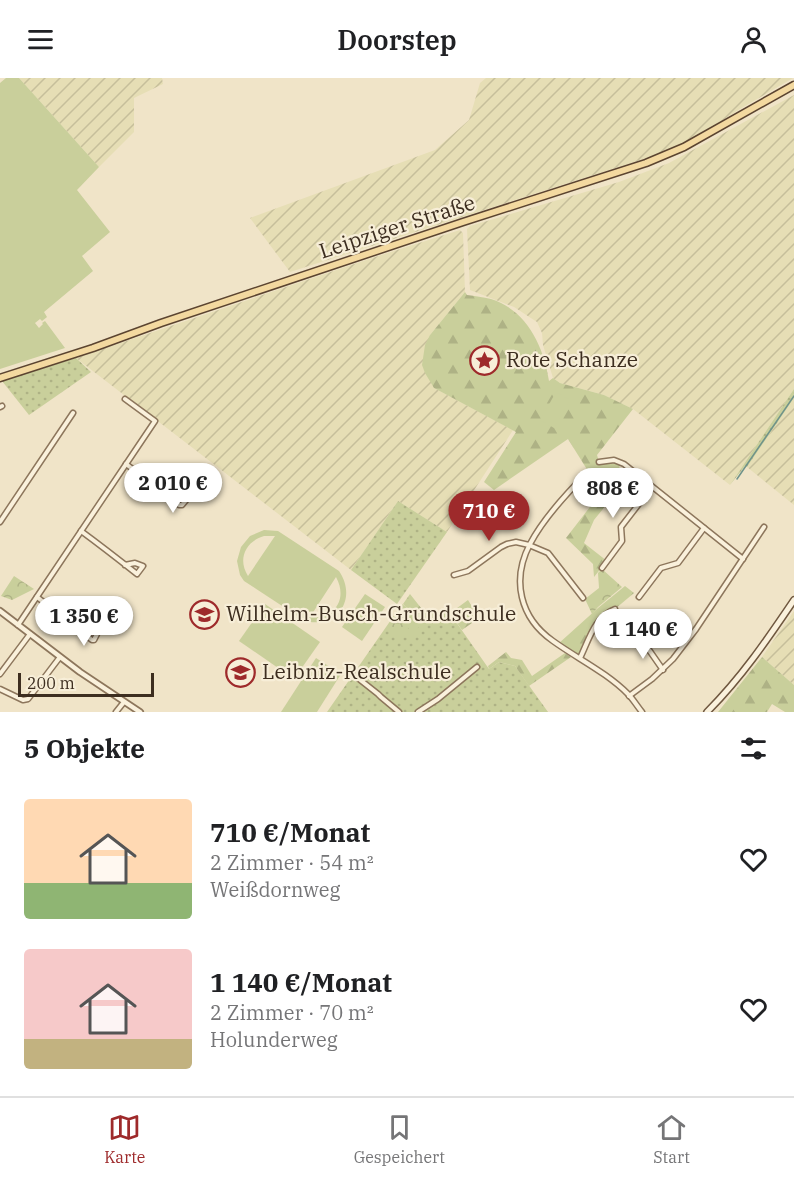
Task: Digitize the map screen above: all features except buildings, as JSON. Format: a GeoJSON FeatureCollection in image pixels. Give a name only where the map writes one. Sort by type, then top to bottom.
{"type":"FeatureCollection","features":[{"type":"Feature","properties":{"kind":"main road","name":"Leipziger Straße"},"geometry":{"type":"LineString","coordinates":[[0,378],[463,222],[646,163],[684,147],[794,85]]}},
{"type":"Feature","properties":{"kind":"main road"},"geometry":{"type":"LineString","coordinates":[[707,712],[751,662],[794,600]]}},
{"type":"Feature","properties":{"kind":"street"},"geometry":{"type":"LineString","coordinates":[[18,625],[155,421],[125,399]]}},
{"type":"Feature","properties":{"kind":"street"},"geometry":{"type":"LineString","coordinates":[[0,522],[73,413]]}},
{"type":"Feature","properties":{"kind":"street"},"geometry":{"type":"LineString","coordinates":[[599,462],[620,461],[743,559]]}},
{"type":"Feature","properties":{"kind":"street"},"geometry":{"type":"LineString","coordinates":[[126,464],[170,497]]}},
{"type":"Feature","properties":{"kind":"street"},"geometry":{"type":"LineString","coordinates":[[587,473],[550,515],[529,545],[520,583],[523,603],[544,634],[601,672],[629,696],[642,712]]}},
{"type":"Feature","properties":{"kind":"street"},"geometry":{"type":"LineString","coordinates":[[602,568],[622,541],[621,527],[652,487]]}},
{"type":"Feature","properties":{"kind":"street"},"geometry":{"type":"LineString","coordinates":[[629,696],[663,670],[674,658],[765,527]]}},
{"type":"Feature","properties":{"kind":"street"},"geometry":{"type":"LineString","coordinates":[[639,597],[661,568],[678,563],[704,528]]}},
{"type":"Feature","properties":{"kind":"street"},"geometry":{"type":"LineString","coordinates":[[81,531],[125,565]]}},
{"type":"Feature","properties":{"kind":"street"},"geometry":{"type":"LineString","coordinates":[[454,575],[468,571],[490,554],[507,544],[516,542],[548,553],[583,598]]}},
{"type":"Feature","properties":{"kind":"street"},"geometry":{"type":"LineString","coordinates":[[37,597],[80,631]]}},
{"type":"Feature","properties":{"kind":"street"},"geometry":{"type":"LineString","coordinates":[[580,658],[597,623],[606,613],[615,609]]}},
{"type":"Feature","properties":{"kind":"street"},"geometry":{"type":"LineString","coordinates":[[0,611],[60,657],[140,712]]}},
{"type":"Feature","properties":{"kind":"street"},"geometry":{"type":"LineString","coordinates":[[0,674],[30,634]]}},
{"type":"Feature","properties":{"kind":"street"},"geometry":{"type":"LineString","coordinates":[[640,637],[663,670]]}},
{"type":"Feature","properties":{"kind":"street"},"geometry":{"type":"LineString","coordinates":[[0,689],[23,700],[28,699],[60,657]]}},
{"type":"Feature","properties":{"kind":"street"},"geometry":{"type":"LineString","coordinates":[[418,712],[477,667]]}},
{"type":"Feature","properties":{"kind":"street"},"geometry":{"type":"LineString","coordinates":[[354,675],[399,712]]}},
{"type":"Feature","properties":{"kind":"street"},"geometry":{"type":"LineString","coordinates":[[116,712],[124,702]]}},
{"type":"Feature","properties":{"kind":"shaded area"},"geometry":{"type":"Polygon","coordinates":[[[19,78],[162,78],[163,84],[134,98],[134,132],[99,167],[19,78]]]}},
{"type":"Feature","properties":{"kind":"shaded area"},"geometry":{"type":"Polygon","coordinates":[[[486,78],[793,78],[681,147],[290,272],[250,218],[435,150],[469,120],[480,83],[486,78]]]}},
{"type":"Feature","properties":{"kind":"shaded area"},"geometry":{"type":"Polygon","coordinates":[[[794,95],[794,389],[730,485],[633,409],[604,395],[560,383],[553,378],[537,322],[514,307],[470,290],[467,229],[470,226],[619,182],[669,163],[794,95]]]}},
{"type":"Feature","properties":{"kind":"shaded area"},"geometry":{"type":"Polygon","coordinates":[[[460,230],[463,233],[465,292],[430,335],[434,388],[513,430],[447,532],[398,501],[351,570],[76,358],[372,258],[460,230]]]}},
{"type":"Feature","properties":{"kind":"shaded area"},"geometry":{"type":"Polygon","coordinates":[[[794,398],[794,505],[747,467],[794,398]]]}},
{"type":"Feature","properties":{"kind":"shaded area"},"geometry":{"type":"Polygon","coordinates":[[[794,611],[794,685],[762,657],[794,611]]]}},
{"type":"Feature","properties":{"kind":"green space"},"geometry":{"type":"Polygon","coordinates":[[[6,78],[19,78],[99,167],[77,190],[110,232],[82,256],[93,271],[44,312],[47,317],[35,323],[39,328],[45,321],[65,348],[0,369],[0,83],[6,78]]]}},
{"type":"Feature","properties":{"kind":"green space"},"geometry":{"type":"Polygon","coordinates":[[[465,292],[467,295],[504,304],[524,321],[532,331],[543,355],[549,381],[553,378],[560,383],[604,395],[633,409],[597,455],[599,462],[620,464],[619,470],[602,470],[611,499],[594,520],[584,543],[607,561],[594,577],[593,564],[566,538],[603,490],[591,469],[588,471],[568,439],[494,490],[484,482],[516,432],[434,388],[425,373],[422,365],[425,345],[430,335],[465,292]]]}},
{"type":"Feature","properties":{"kind":"green space"},"geometry":{"type":"Polygon","coordinates":[[[76,358],[91,372],[29,415],[2,381],[76,358]]]}},
{"type":"Feature","properties":{"kind":"green space"},"geometry":{"type":"Polygon","coordinates":[[[794,389],[794,398],[747,467],[745,466],[730,485],[794,389]]]}},
{"type":"Feature","properties":{"kind":"green space"},"geometry":{"type":"Polygon","coordinates":[[[556,392],[570,400],[554,428],[540,420],[556,392]]]}},
{"type":"Feature","properties":{"kind":"green space"},"geometry":{"type":"Polygon","coordinates":[[[398,501],[447,532],[397,604],[351,570],[398,501]]]}},
{"type":"Feature","properties":{"kind":"green space"},"geometry":{"type":"Polygon","coordinates":[[[264,530],[278,531],[339,571],[346,592],[341,610],[326,620],[305,621],[244,581],[237,561],[241,547],[250,536],[264,530]],[[264,536],[248,546],[243,557],[248,576],[275,536],[264,536]],[[336,577],[310,617],[326,615],[337,606],[341,593],[336,577]]]}},
{"type":"Feature","properties":{"kind":"green space"},"geometry":{"type":"Polygon","coordinates":[[[602,569],[622,587],[592,614],[585,599],[599,588],[598,573],[602,569]]]}},
{"type":"Feature","properties":{"kind":"green space"},"geometry":{"type":"Polygon","coordinates":[[[14,576],[34,589],[12,600],[1,596],[14,576]]]}},
{"type":"Feature","properties":{"kind":"green space"},"geometry":{"type":"Polygon","coordinates":[[[625,586],[634,593],[600,618],[580,658],[558,644],[598,608],[625,586]]]}},
{"type":"Feature","properties":{"kind":"green space"},"geometry":{"type":"Polygon","coordinates":[[[365,594],[385,607],[362,641],[342,627],[365,594]]]}},
{"type":"Feature","properties":{"kind":"green space"},"geometry":{"type":"Polygon","coordinates":[[[410,594],[425,613],[453,611],[468,600],[479,618],[462,630],[454,619],[423,621],[411,638],[401,637],[416,618],[403,604],[410,594]]]}},
{"type":"Feature","properties":{"kind":"green space"},"geometry":{"type":"Polygon","coordinates":[[[265,604],[320,642],[294,679],[239,641],[265,604]]]}},
{"type":"Feature","properties":{"kind":"green space"},"geometry":{"type":"Polygon","coordinates":[[[402,604],[426,621],[454,619],[489,669],[499,662],[515,666],[548,712],[327,712],[402,604]]]}},
{"type":"Feature","properties":{"kind":"green space"},"geometry":{"type":"Polygon","coordinates":[[[403,607],[416,618],[401,637],[389,628],[403,607]]]}},
{"type":"Feature","properties":{"kind":"green space"},"geometry":{"type":"Polygon","coordinates":[[[506,652],[511,658],[522,660],[532,676],[565,653],[571,657],[529,686],[515,666],[499,662],[489,669],[488,666],[506,652]]]}},
{"type":"Feature","properties":{"kind":"green space"},"geometry":{"type":"Polygon","coordinates":[[[762,657],[794,685],[794,712],[785,712],[772,704],[767,712],[718,712],[762,657]]]}},
{"type":"Feature","properties":{"kind":"green space"},"geometry":{"type":"Polygon","coordinates":[[[316,658],[341,674],[317,712],[281,712],[316,658]]]}},
{"type":"Feature","properties":{"kind":"waterway"},"geometry":{"type":"LineString","coordinates":[[737,479],[794,396]]}},
{"type":"Feature","properties":{"kind":"place","name":"Rote Schanze"},"geometry":{"type":"Point","coordinates":[485,360]}},
{"type":"Feature","properties":{"kind":"place","name":"Wilhelm-Busch-Grundschule"},"geometry":{"type":"Point","coordinates":[205,614]}},
{"type":"Feature","properties":{"kind":"place","name":"Leibniz-Realschule"},"geometry":{"type":"Point","coordinates":[241,672]}}]}
